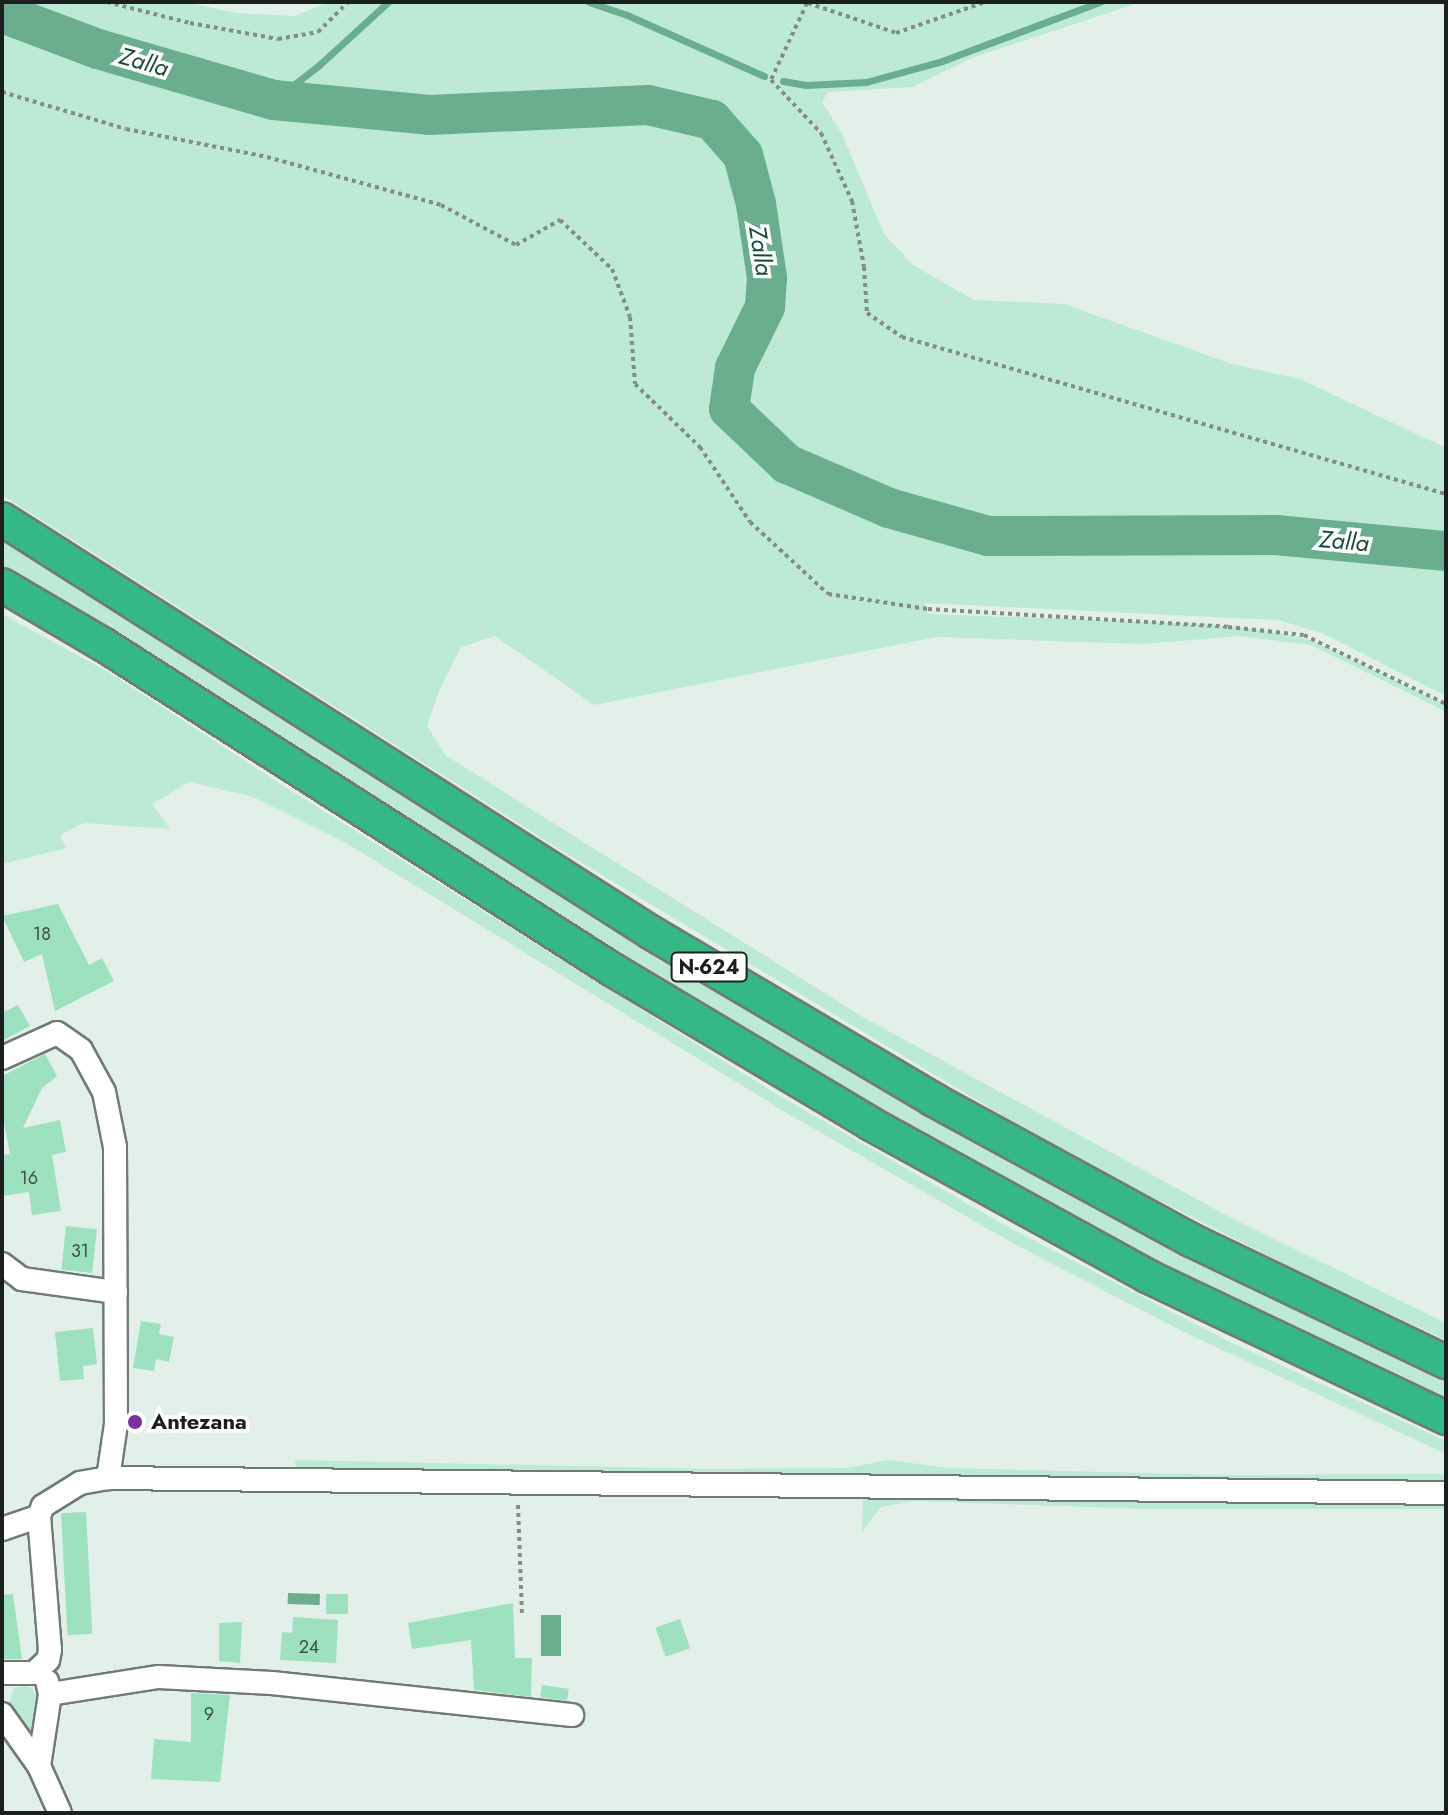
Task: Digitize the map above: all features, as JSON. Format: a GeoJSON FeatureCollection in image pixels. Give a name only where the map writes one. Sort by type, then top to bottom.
{"type":"FeatureCollection","features":[{"type":"Feature","properties":{"kind":"highway","name":"N-624"},"geometry":{"type":"LineString","coordinates":[[2,519],[652,933],[934,1100],[1191,1240],[1446,1362]]}},
{"type":"Feature","properties":{"kind":"highway","name":"N-624"},"geometry":{"type":"LineString","coordinates":[[2,585],[117,653],[613,970],[871,1124],[1147,1276],[1446,1418]]}},
{"type":"Feature","properties":{"kind":"street"},"geometry":{"type":"LineString","coordinates":[[2,1058],[57,1033],[81,1050],[104,1092],[115,1147],[116,1424],[108,1478]]}},
{"type":"Feature","properties":{"kind":"street"},"geometry":{"type":"LineString","coordinates":[[2,1264],[22,1279],[116,1292]]}},
{"type":"Feature","properties":{"kind":"street"},"geometry":{"type":"LineString","coordinates":[[39,1766],[50,1694],[43,1667],[50,1650],[39,1516],[43,1506],[80,1483],[108,1478],[1446,1493]]}},
{"type":"Feature","properties":{"kind":"street"},"geometry":{"type":"LineString","coordinates":[[2,1529],[39,1516]]}},
{"type":"Feature","properties":{"kind":"street"},"geometry":{"type":"LineString","coordinates":[[2,1673],[25,1675],[43,1667]]}},
{"type":"Feature","properties":{"kind":"street"},"geometry":{"type":"LineString","coordinates":[[50,1694],[159,1677],[272,1683],[572,1715]]}},
{"type":"Feature","properties":{"kind":"street"},"geometry":{"type":"LineString","coordinates":[[2,1714],[39,1766],[60,1813]]}},
{"type":"Feature","properties":{"kind":"path"},"geometry":{"type":"LineString","coordinates":[[107,2],[190,23],[278,39],[318,32],[348,2]]}},
{"type":"Feature","properties":{"kind":"path"},"geometry":{"type":"LineString","coordinates":[[985,2],[896,33],[807,2],[771,80],[821,133],[852,201],[864,267],[867,313],[902,337],[1446,494]]}},
{"type":"Feature","properties":{"kind":"path"},"geometry":{"type":"LineString","coordinates":[[2,92],[126,129],[267,157],[441,205],[516,245],[560,220],[612,269],[630,317],[635,384],[700,447],[750,522],[828,594],[928,609],[1228,627],[1304,635],[1446,704]]}},
{"type":"Feature","properties":{"kind":"path"},"geometry":{"type":"LineString","coordinates":[[517,1482],[522,1613]]}},
{"type":"Feature","properties":{"kind":"shaded area"},"geometry":{"type":"Polygon","coordinates":[[[2,2],[184,2],[237,13],[295,16],[329,2],[1141,2],[974,57],[912,87],[828,92],[822,102],[842,134],[884,234],[913,265],[974,300],[1064,304],[1232,364],[1300,379],[1446,448],[1446,696],[1322,633],[1278,620],[925,603],[928,614],[1210,624],[1269,631],[1314,641],[1446,705],[1446,712],[1311,645],[1240,636],[1143,644],[937,637],[594,705],[495,636],[461,647],[439,691],[427,726],[445,755],[861,1016],[1235,1220],[1446,1323],[1446,1340],[1294,1269],[1060,1150],[557,848],[2,495],[2,2]]]}},
{"type":"Feature","properties":{"kind":"shaded area"},"geometry":{"type":"Polygon","coordinates":[[[2,540],[664,958],[878,1086],[1217,1272],[1446,1383],[1446,1404],[1208,1289],[868,1103],[654,974],[2,566],[2,540]]]}},
{"type":"Feature","properties":{"kind":"shaded area"},"geometry":{"type":"Polygon","coordinates":[[[2,614],[110,673],[290,790],[778,1095],[1010,1228],[1226,1340],[1446,1441],[1446,1454],[1184,1332],[1018,1246],[790,1115],[344,842],[251,796],[189,782],[152,804],[170,829],[84,823],[60,835],[66,848],[2,864],[2,614]]]}},
{"type":"Feature","properties":{"kind":"shaded area"},"geometry":{"type":"Polygon","coordinates":[[[295,1460],[710,1469],[847,1468],[888,1460],[949,1468],[1223,1475],[1446,1474],[1446,1485],[296,1469],[295,1460]]]}},
{"type":"Feature","properties":{"kind":"shaded area"},"geometry":{"type":"Polygon","coordinates":[[[863,1497],[1446,1502],[1446,1509],[1148,1509],[913,1501],[881,1507],[862,1532],[863,1497]]]}},
{"type":"Feature","properties":{"kind":"shaded area"},"geometry":{"type":"Polygon","coordinates":[[[288,1593],[320,1594],[320,1605],[288,1604],[288,1593]]]}},
{"type":"Feature","properties":{"kind":"shaded area"},"geometry":{"type":"Polygon","coordinates":[[[541,1615],[561,1615],[561,1656],[541,1656],[541,1615]]]}},
{"type":"Feature","properties":{"kind":"shaded area"},"geometry":{"type":"Polygon","coordinates":[[[14,1688],[32,1688],[36,1696],[31,1740],[7,1709],[14,1688]]]}},
{"type":"Feature","properties":{"kind":"building"},"geometry":{"type":"Polygon","coordinates":[[[58,904],[89,965],[102,958],[114,981],[55,1011],[42,954],[24,962],[2,916],[58,904]]]}},
{"type":"Feature","properties":{"kind":"building"},"geometry":{"type":"Polygon","coordinates":[[[18,1005],[30,1026],[2,1041],[2,1013],[18,1005]]]}},
{"type":"Feature","properties":{"kind":"building"},"geometry":{"type":"Polygon","coordinates":[[[45,1054],[57,1076],[42,1088],[23,1128],[60,1120],[66,1152],[52,1155],[61,1211],[32,1215],[29,1192],[2,1196],[2,1155],[10,1154],[2,1113],[2,1076],[45,1054]]]}},
{"type":"Feature","properties":{"kind":"building"},"geometry":{"type":"Polygon","coordinates":[[[66,1226],[97,1229],[92,1273],[61,1270],[66,1226]]]}},
{"type":"Feature","properties":{"kind":"building"},"geometry":{"type":"Polygon","coordinates":[[[141,1321],[161,1324],[159,1334],[174,1337],[169,1362],[156,1359],[154,1371],[133,1368],[141,1321]]]}},
{"type":"Feature","properties":{"kind":"building"},"geometry":{"type":"Polygon","coordinates":[[[93,1328],[97,1364],[83,1366],[84,1379],[60,1381],[55,1332],[93,1328]]]}},
{"type":"Feature","properties":{"kind":"building"},"geometry":{"type":"Polygon","coordinates":[[[86,1512],[92,1634],[67,1635],[61,1513],[86,1512]]]}},
{"type":"Feature","properties":{"kind":"building"},"geometry":{"type":"Polygon","coordinates":[[[13,1594],[22,1659],[2,1659],[2,1595],[13,1594]]]}},
{"type":"Feature","properties":{"kind":"building"},"geometry":{"type":"Polygon","coordinates":[[[326,1594],[348,1594],[348,1614],[326,1614],[326,1594]]]}},
{"type":"Feature","properties":{"kind":"building"},"geometry":{"type":"Polygon","coordinates":[[[513,1603],[515,1658],[532,1658],[531,1697],[474,1690],[471,1640],[412,1649],[408,1623],[513,1603]]]}},
{"type":"Feature","properties":{"kind":"building"},"geometry":{"type":"Polygon","coordinates":[[[293,1617],[338,1620],[336,1663],[280,1660],[282,1632],[292,1633],[293,1617]]]}},
{"type":"Feature","properties":{"kind":"building"},"geometry":{"type":"Polygon","coordinates":[[[680,1619],[690,1648],[666,1657],[655,1627],[680,1619]]]}},
{"type":"Feature","properties":{"kind":"building"},"geometry":{"type":"Polygon","coordinates":[[[242,1622],[240,1663],[219,1661],[219,1623],[242,1622]]]}},
{"type":"Feature","properties":{"kind":"building"},"geometry":{"type":"Polygon","coordinates":[[[542,1685],[569,1689],[567,1701],[540,1697],[542,1685]]]}},
{"type":"Feature","properties":{"kind":"building"},"geometry":{"type":"Polygon","coordinates":[[[191,1693],[230,1695],[220,1782],[151,1779],[154,1739],[191,1742],[191,1693]]]}},
{"type":"Feature","properties":{"kind":"waterway"},"geometry":{"type":"LineString","coordinates":[[274,100],[318,66],[388,2]]}},
{"type":"Feature","properties":{"kind":"waterway"},"geometry":{"type":"LineString","coordinates":[[589,2],[627,15],[764,76]]}},
{"type":"Feature","properties":{"kind":"waterway"},"geometry":{"type":"LineString","coordinates":[[783,81],[806,85],[866,82],[942,61],[1100,2]]}},
{"type":"Feature","properties":{"kind":"waterway","name":"Zalla"},"geometry":{"type":"LineString","coordinates":[[2,13],[98,49],[274,100],[429,115],[648,105],[712,120],[743,155],[756,204],[767,278],[765,307],[735,368],[729,409],[787,464],[889,508],[988,536],[1276,535],[1446,551]]}},
{"type":"Feature","properties":{"kind":"place","name":"Antezana"},"geometry":{"type":"Point","coordinates":[135,1422]}}]}
